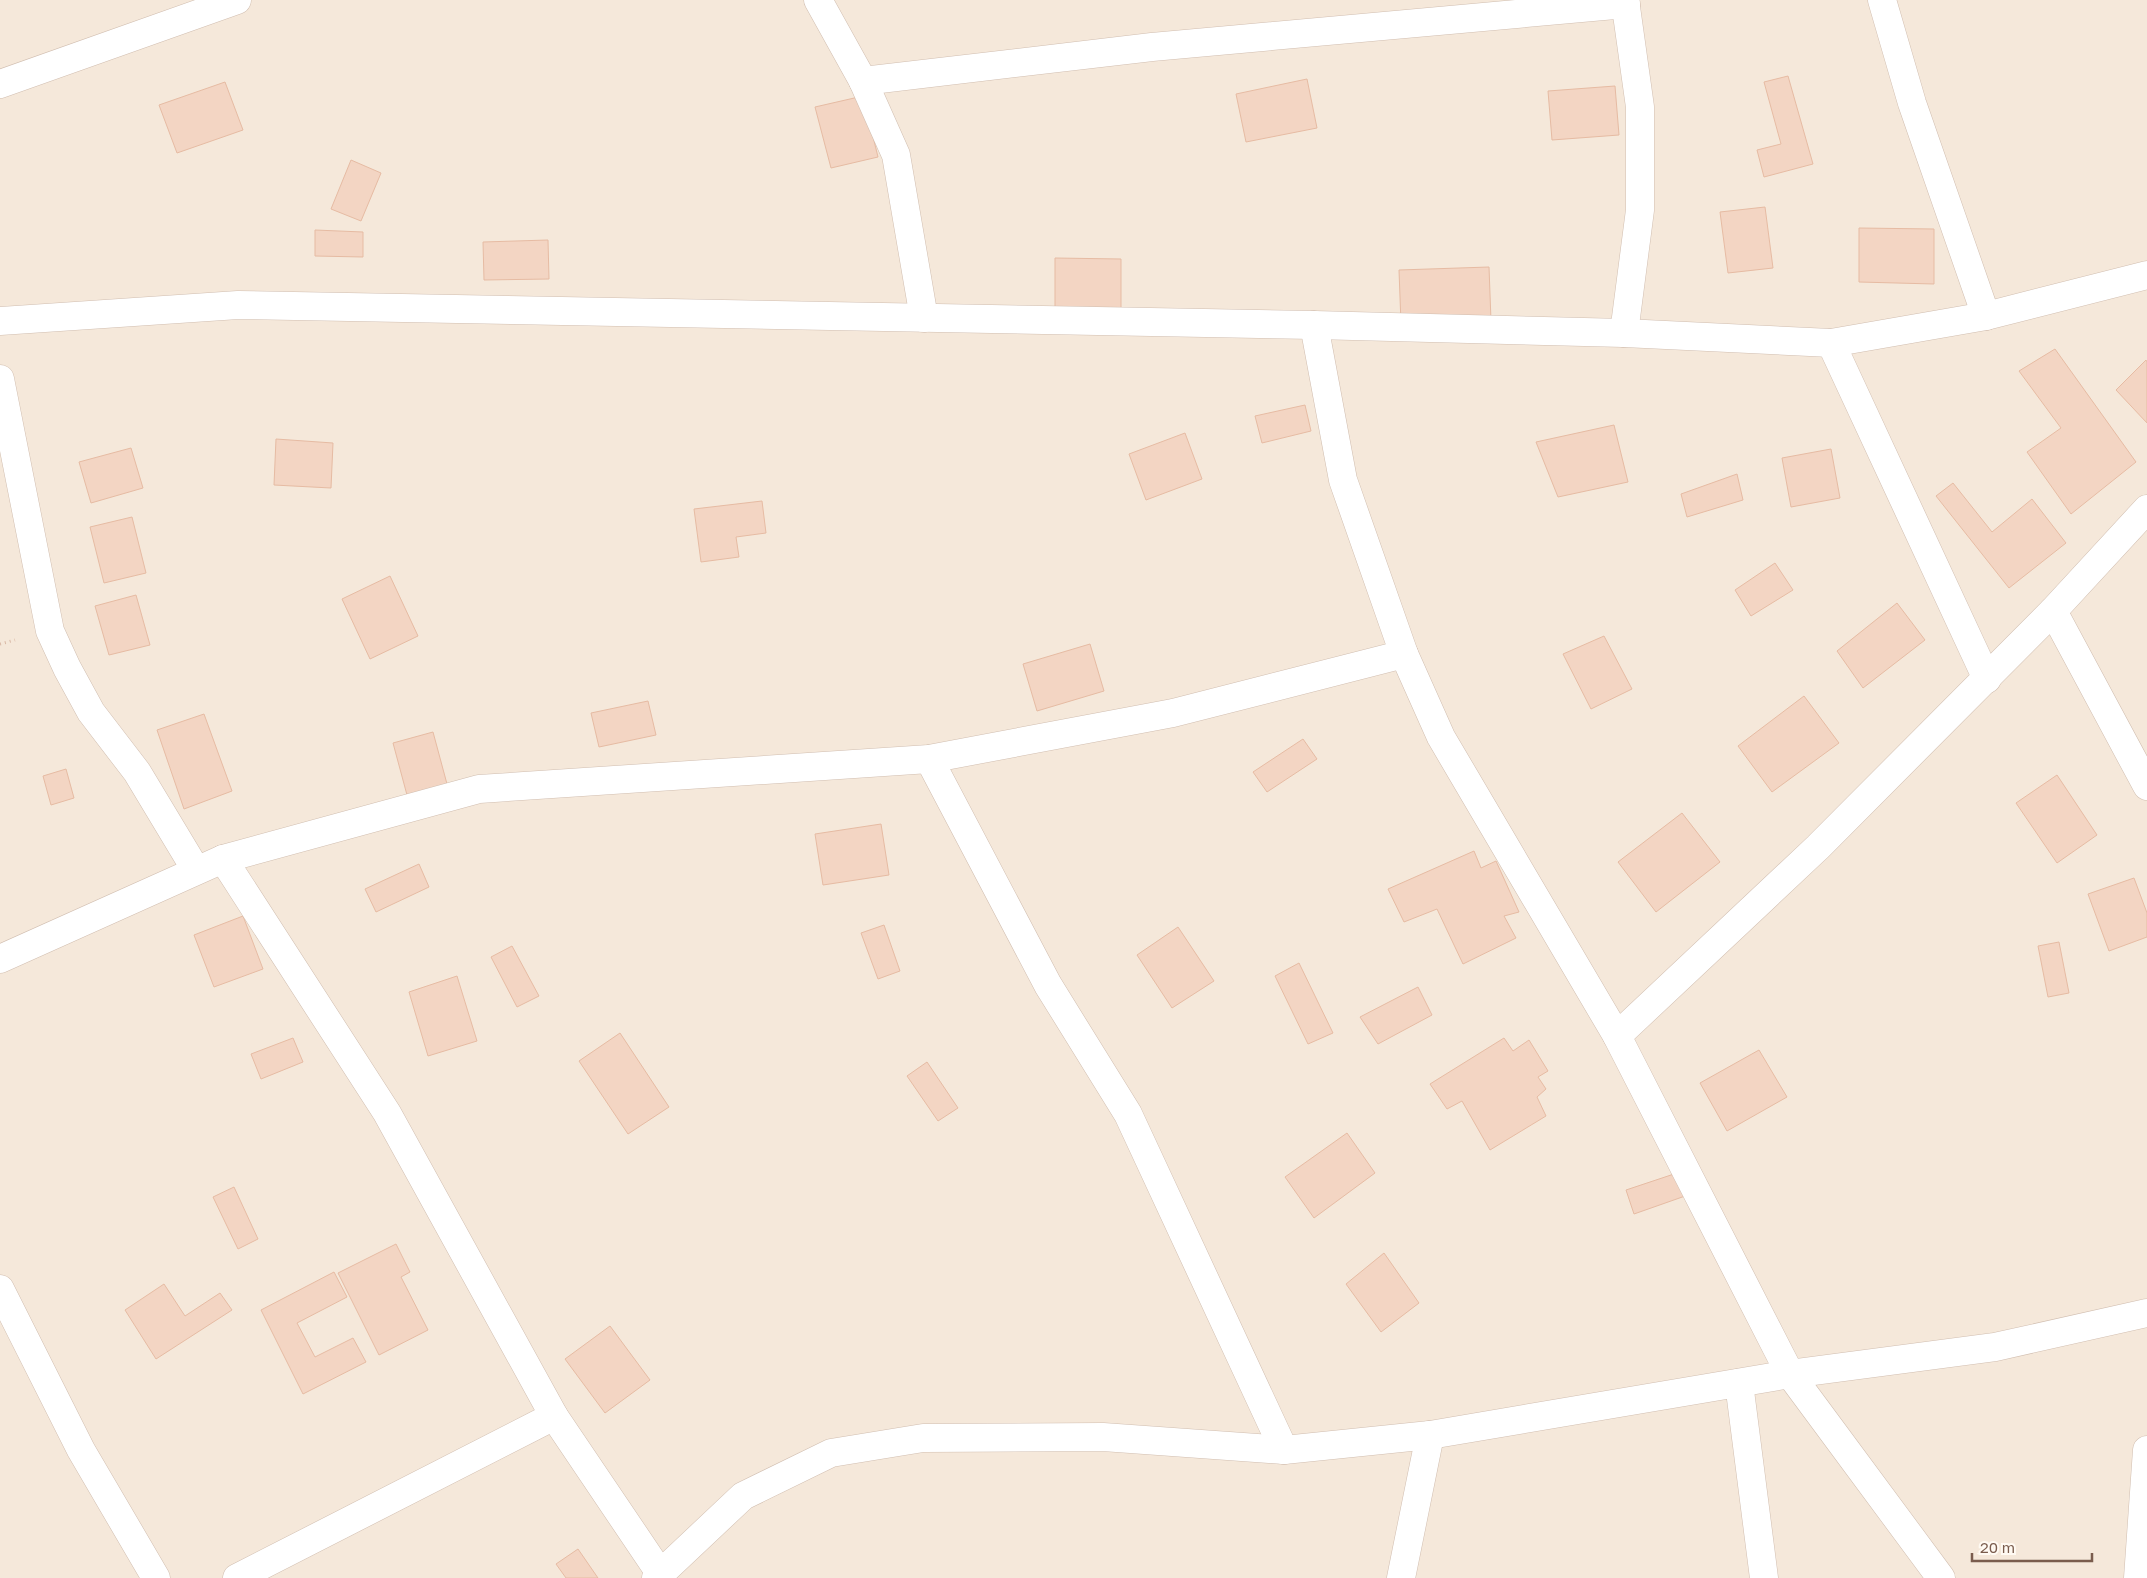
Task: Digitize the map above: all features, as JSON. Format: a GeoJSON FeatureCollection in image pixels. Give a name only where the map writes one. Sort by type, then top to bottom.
{"type":"FeatureCollection","features":[{"type":"Feature","properties":{"kind":"street"},"geometry":{"type":"LineString","coordinates":[[0,84],[237,0]]}},
{"type":"Feature","properties":{"kind":"street"},"geometry":{"type":"LineString","coordinates":[[818,0],[863,80],[896,155],[924,318]]}},
{"type":"Feature","properties":{"kind":"street"},"geometry":{"type":"LineString","coordinates":[[1882,0],[1912,103],[1986,316]]}},
{"type":"Feature","properties":{"kind":"street"},"geometry":{"type":"LineString","coordinates":[[863,80],[1152,47],[1625,2],[1640,106],[1640,210],[1624,333]]}},
{"type":"Feature","properties":{"kind":"street"},"geometry":{"type":"LineString","coordinates":[[0,321],[238,305],[1314,325],[1624,333],[1830,343],[1986,316],[2147,275]]}},
{"type":"Feature","properties":{"kind":"street"},"geometry":{"type":"LineString","coordinates":[[1314,325],[1343,480],[1404,654],[1450,752],[1617,1036],[1790,1374],[1941,1578]]}},
{"type":"Feature","properties":{"kind":"street"},"geometry":{"type":"LineString","coordinates":[[1830,343],[1987,679]]}},
{"type":"Feature","properties":{"kind":"street"},"geometry":{"type":"LineString","coordinates":[[0,378],[50,631],[67,668],[91,712],[137,772],[196,870]]}},
{"type":"Feature","properties":{"kind":"street"},"geometry":{"type":"LineString","coordinates":[[1617,1036],[1818,847],[1987,679],[2147,509]]}},
{"type":"Feature","properties":{"kind":"street"},"geometry":{"type":"LineString","coordinates":[[2053,611],[2147,786]]}},
{"type":"Feature","properties":{"kind":"street"},"geometry":{"type":"LineString","coordinates":[[0,960],[223,859],[479,790],[928,759],[1172,713],[1404,654]]}},
{"type":"Feature","properties":{"kind":"street"},"geometry":{"type":"LineString","coordinates":[[928,759],[1048,985],[1128,1114],[1284,1450]]}},
{"type":"Feature","properties":{"kind":"street"},"geometry":{"type":"LineString","coordinates":[[223,859],[387,1113],[554,1416],[658,1576],[743,1496],[831,1453],[923,1438],[1103,1437],[1284,1450],[1430,1435],[1790,1374],[1994,1347],[2147,1313]]}},
{"type":"Feature","properties":{"kind":"street"},"geometry":{"type":"LineString","coordinates":[[0,1289],[7,1318],[156,1578]]}},
{"type":"Feature","properties":{"kind":"street"},"geometry":{"type":"LineString","coordinates":[[1740,1383],[1764,1578]]}},
{"type":"Feature","properties":{"kind":"street"},"geometry":{"type":"LineString","coordinates":[[237,1578],[554,1416]]}},
{"type":"Feature","properties":{"kind":"street"},"geometry":{"type":"LineString","coordinates":[[1402,1578],[1430,1435]]}},
{"type":"Feature","properties":{"kind":"street"},"geometry":{"type":"LineString","coordinates":[[2138,1578],[2147,1450]]}},
{"type":"Feature","properties":{"kind":"shaded area"},"geometry":{"type":"Polygon","coordinates":[[[0,0],[2147,0],[2147,1578],[0,1578],[0,0]]]}},
{"type":"Feature","properties":{"kind":"building"},"geometry":{"type":"Polygon","coordinates":[[[1788,76],[1813,164],[1764,177],[1757,150],[1781,144],[1764,82],[1788,76]]]}},
{"type":"Feature","properties":{"kind":"building"},"geometry":{"type":"Polygon","coordinates":[[[1307,79],[1317,128],[1246,142],[1236,94],[1307,79]]]}},
{"type":"Feature","properties":{"kind":"building"},"geometry":{"type":"Polygon","coordinates":[[[225,82],[243,130],[177,153],[159,105],[225,82]]]}},
{"type":"Feature","properties":{"kind":"building"},"geometry":{"type":"Polygon","coordinates":[[[1615,86],[1619,135],[1552,140],[1548,91],[1615,86]]]}},
{"type":"Feature","properties":{"kind":"building"},"geometry":{"type":"Polygon","coordinates":[[[863,96],[878,157],[831,168],[815,107],[863,96]]]}},
{"type":"Feature","properties":{"kind":"building"},"geometry":{"type":"Polygon","coordinates":[[[351,160],[381,173],[361,221],[331,209],[351,160]]]}},
{"type":"Feature","properties":{"kind":"building"},"geometry":{"type":"Polygon","coordinates":[[[1765,207],[1773,268],[1728,273],[1720,212],[1765,207]]]}},
{"type":"Feature","properties":{"kind":"building"},"geometry":{"type":"Polygon","coordinates":[[[1859,228],[1934,229],[1934,284],[1859,282],[1859,228]]]}},
{"type":"Feature","properties":{"kind":"building"},"geometry":{"type":"Polygon","coordinates":[[[315,230],[363,232],[363,257],[315,256],[315,230]]]}},
{"type":"Feature","properties":{"kind":"building"},"geometry":{"type":"Polygon","coordinates":[[[548,240],[549,279],[484,280],[483,242],[548,240]]]}},
{"type":"Feature","properties":{"kind":"building"},"geometry":{"type":"Polygon","coordinates":[[[1055,258],[1121,259],[1121,313],[1055,312],[1055,258]]]}},
{"type":"Feature","properties":{"kind":"building"},"geometry":{"type":"Polygon","coordinates":[[[1489,267],[1491,321],[1401,324],[1399,270],[1489,267]]]}},
{"type":"Feature","properties":{"kind":"building"},"geometry":{"type":"Polygon","coordinates":[[[2055,349],[2136,462],[2071,514],[2027,452],[2061,428],[2019,371],[2055,349]]]}},
{"type":"Feature","properties":{"kind":"building"},"geometry":{"type":"Polygon","coordinates":[[[2146,360],[2147,362],[2147,423],[2116,390],[2146,360]]]}},
{"type":"Feature","properties":{"kind":"building"},"geometry":{"type":"Polygon","coordinates":[[[1305,405],[1311,431],[1262,443],[1255,416],[1305,405]]]}},
{"type":"Feature","properties":{"kind":"building"},"geometry":{"type":"Polygon","coordinates":[[[1614,425],[1628,482],[1558,497],[1536,442],[1614,425]]]}},
{"type":"Feature","properties":{"kind":"building"},"geometry":{"type":"Polygon","coordinates":[[[1185,433],[1202,479],[1146,500],[1129,454],[1185,433]]]}},
{"type":"Feature","properties":{"kind":"building"},"geometry":{"type":"Polygon","coordinates":[[[276,439],[333,443],[331,488],[274,485],[276,439]]]}},
{"type":"Feature","properties":{"kind":"building"},"geometry":{"type":"Polygon","coordinates":[[[131,448],[143,488],[91,503],[79,462],[131,448]]]}},
{"type":"Feature","properties":{"kind":"building"},"geometry":{"type":"Polygon","coordinates":[[[1831,449],[1840,498],[1791,507],[1782,458],[1831,449]]]}},
{"type":"Feature","properties":{"kind":"building"},"geometry":{"type":"Polygon","coordinates":[[[1737,474],[1743,500],[1687,517],[1681,494],[1737,474]]]}},
{"type":"Feature","properties":{"kind":"building"},"geometry":{"type":"Polygon","coordinates":[[[1953,483],[1992,532],[2032,499],[2066,543],[2009,588],[1936,496],[1953,483]]]}},
{"type":"Feature","properties":{"kind":"building"},"geometry":{"type":"Polygon","coordinates":[[[762,501],[766,533],[736,537],[739,557],[701,562],[694,509],[762,501]]]}},
{"type":"Feature","properties":{"kind":"building"},"geometry":{"type":"Polygon","coordinates":[[[132,517],[146,573],[104,583],[90,527],[132,517]]]}},
{"type":"Feature","properties":{"kind":"building"},"geometry":{"type":"Polygon","coordinates":[[[1775,563],[1793,590],[1751,616],[1735,590],[1775,563]]]}},
{"type":"Feature","properties":{"kind":"building"},"geometry":{"type":"Polygon","coordinates":[[[390,576],[418,636],[370,659],[342,599],[390,576]]]}},
{"type":"Feature","properties":{"kind":"building"},"geometry":{"type":"Polygon","coordinates":[[[136,595],[150,645],[109,655],[95,606],[136,595]]]}},
{"type":"Feature","properties":{"kind":"building"},"geometry":{"type":"Polygon","coordinates":[[[1897,603],[1925,640],[1863,688],[1837,651],[1897,603]]]}},
{"type":"Feature","properties":{"kind":"building"},"geometry":{"type":"Polygon","coordinates":[[[1604,636],[1632,689],[1591,709],[1563,654],[1604,636]]]}},
{"type":"Feature","properties":{"kind":"building"},"geometry":{"type":"Polygon","coordinates":[[[1090,644],[1104,691],[1037,711],[1023,664],[1090,644]]]}},
{"type":"Feature","properties":{"kind":"building"},"geometry":{"type":"Polygon","coordinates":[[[1804,696],[1839,743],[1772,792],[1738,746],[1804,696]]]}},
{"type":"Feature","properties":{"kind":"building"},"geometry":{"type":"Polygon","coordinates":[[[648,701],[656,735],[599,747],[591,713],[648,701]]]}},
{"type":"Feature","properties":{"kind":"building"},"geometry":{"type":"Polygon","coordinates":[[[204,714],[232,791],[184,809],[157,730],[204,714]]]}},
{"type":"Feature","properties":{"kind":"building"},"geometry":{"type":"Polygon","coordinates":[[[433,732],[447,784],[407,795],[393,743],[433,732]]]}},
{"type":"Feature","properties":{"kind":"building"},"geometry":{"type":"Polygon","coordinates":[[[1303,739],[1317,759],[1267,792],[1253,772],[1303,739]]]}},
{"type":"Feature","properties":{"kind":"building"},"geometry":{"type":"Polygon","coordinates":[[[66,769],[74,798],[51,805],[43,776],[66,769]]]}},
{"type":"Feature","properties":{"kind":"building"},"geometry":{"type":"Polygon","coordinates":[[[2057,775],[2097,835],[2057,863],[2016,803],[2057,775]]]}},
{"type":"Feature","properties":{"kind":"building"},"geometry":{"type":"Polygon","coordinates":[[[1682,813],[1720,862],[1656,912],[1618,862],[1682,813]]]}},
{"type":"Feature","properties":{"kind":"building"},"geometry":{"type":"Polygon","coordinates":[[[881,824],[889,875],[823,885],[815,834],[881,824]]]}},
{"type":"Feature","properties":{"kind":"building"},"geometry":{"type":"Polygon","coordinates":[[[1474,851],[1481,868],[1496,861],[1519,912],[1504,916],[1516,938],[1463,964],[1437,909],[1404,922],[1388,889],[1474,851]]]}},
{"type":"Feature","properties":{"kind":"building"},"geometry":{"type":"Polygon","coordinates":[[[419,864],[429,887],[376,912],[365,889],[419,864]]]}},
{"type":"Feature","properties":{"kind":"building"},"geometry":{"type":"Polygon","coordinates":[[[2134,878],[2147,913],[2147,937],[2109,951],[2088,894],[2134,878]]]}},
{"type":"Feature","properties":{"kind":"building"},"geometry":{"type":"Polygon","coordinates":[[[243,916],[263,969],[214,987],[194,935],[243,916]]]}},
{"type":"Feature","properties":{"kind":"building"},"geometry":{"type":"Polygon","coordinates":[[[884,925],[900,971],[878,979],[861,933],[884,925]]]}},
{"type":"Feature","properties":{"kind":"building"},"geometry":{"type":"Polygon","coordinates":[[[1178,927],[1214,981],[1172,1008],[1137,955],[1178,927]]]}},
{"type":"Feature","properties":{"kind":"building"},"geometry":{"type":"Polygon","coordinates":[[[2059,942],[2069,993],[2048,997],[2038,946],[2059,942]]]}},
{"type":"Feature","properties":{"kind":"building"},"geometry":{"type":"Polygon","coordinates":[[[512,946],[539,996],[517,1007],[491,957],[512,946]]]}},
{"type":"Feature","properties":{"kind":"building"},"geometry":{"type":"Polygon","coordinates":[[[1299,963],[1333,1033],[1308,1044],[1275,976],[1299,963]]]}},
{"type":"Feature","properties":{"kind":"building"},"geometry":{"type":"Polygon","coordinates":[[[457,976],[477,1041],[428,1056],[409,992],[457,976]]]}},
{"type":"Feature","properties":{"kind":"building"},"geometry":{"type":"Polygon","coordinates":[[[1418,987],[1432,1015],[1378,1044],[1360,1017],[1418,987]]]}},
{"type":"Feature","properties":{"kind":"building"},"geometry":{"type":"Polygon","coordinates":[[[620,1033],[669,1107],[628,1134],[579,1061],[620,1033]]]}},
{"type":"Feature","properties":{"kind":"building"},"geometry":{"type":"Polygon","coordinates":[[[293,1038],[303,1062],[261,1079],[251,1054],[293,1038]]]}},
{"type":"Feature","properties":{"kind":"building"},"geometry":{"type":"Polygon","coordinates":[[[1504,1038],[1513,1051],[1529,1040],[1548,1071],[1538,1077],[1546,1089],[1537,1097],[1546,1116],[1490,1150],[1462,1101],[1447,1109],[1430,1084],[1504,1038]]]}},
{"type":"Feature","properties":{"kind":"building"},"geometry":{"type":"Polygon","coordinates":[[[1759,1050],[1787,1097],[1727,1131],[1700,1083],[1759,1050]]]}},
{"type":"Feature","properties":{"kind":"building"},"geometry":{"type":"Polygon","coordinates":[[[927,1062],[958,1108],[938,1121],[907,1076],[927,1062]]]}},
{"type":"Feature","properties":{"kind":"building"},"geometry":{"type":"Polygon","coordinates":[[[1347,1133],[1375,1173],[1314,1218],[1285,1177],[1347,1133]]]}},
{"type":"Feature","properties":{"kind":"building"},"geometry":{"type":"Polygon","coordinates":[[[1680,1172],[1688,1195],[1634,1214],[1626,1190],[1680,1172]]]}},
{"type":"Feature","properties":{"kind":"building"},"geometry":{"type":"Polygon","coordinates":[[[234,1187],[258,1239],[238,1249],[213,1197],[234,1187]]]}},
{"type":"Feature","properties":{"kind":"building"},"geometry":{"type":"Polygon","coordinates":[[[396,1244],[410,1272],[401,1277],[428,1330],[379,1355],[338,1273],[396,1244]]]}},
{"type":"Feature","properties":{"kind":"building"},"geometry":{"type":"Polygon","coordinates":[[[1384,1253],[1419,1303],[1381,1332],[1346,1284],[1384,1253]]]}},
{"type":"Feature","properties":{"kind":"building"},"geometry":{"type":"Polygon","coordinates":[[[334,1272],[347,1297],[297,1323],[315,1357],[353,1338],[366,1362],[303,1394],[261,1310],[334,1272]]]}},
{"type":"Feature","properties":{"kind":"building"},"geometry":{"type":"Polygon","coordinates":[[[164,1284],[185,1316],[220,1293],[232,1310],[156,1359],[125,1310],[164,1284]]]}},
{"type":"Feature","properties":{"kind":"building"},"geometry":{"type":"Polygon","coordinates":[[[610,1326],[650,1380],[605,1413],[565,1359],[610,1326]]]}},
{"type":"Feature","properties":{"kind":"building"},"geometry":{"type":"Polygon","coordinates":[[[578,1549],[598,1578],[566,1578],[556,1564],[578,1549]]]}}]}
